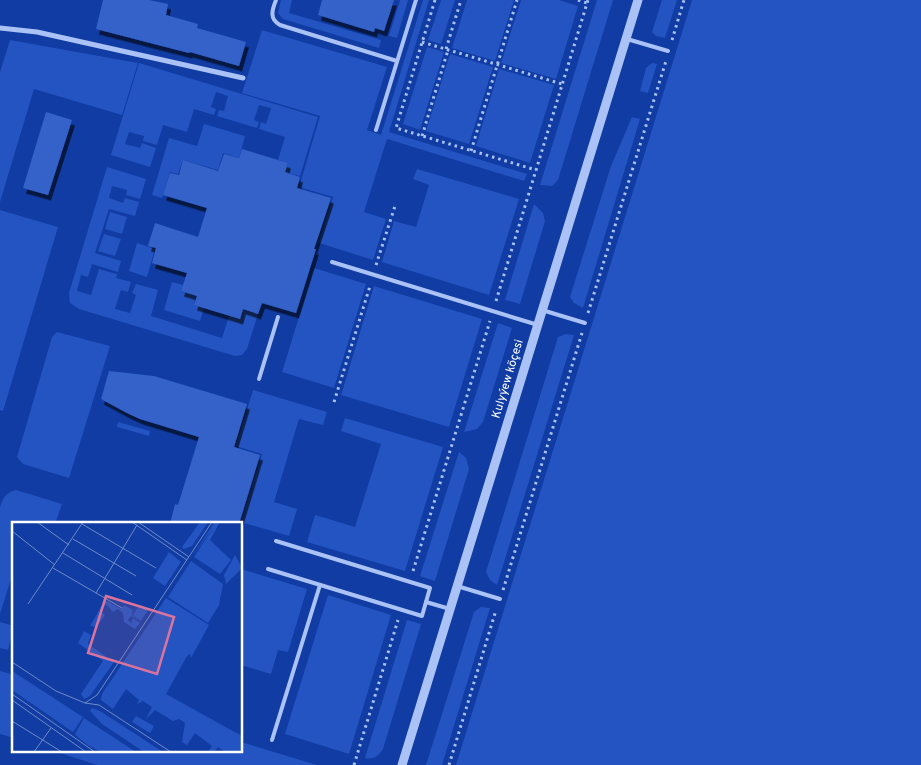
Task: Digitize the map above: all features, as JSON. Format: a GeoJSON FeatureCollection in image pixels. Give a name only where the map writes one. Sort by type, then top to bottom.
{"type":"FeatureCollection","features":[{"type":"Feature","properties":{"kind":"street","name":"Kulyýew köçesi"},"geometry":{"type":"LineString","coordinates":[[402,765],[638,0]]}},
{"type":"Feature","properties":{"kind":"street"},"geometry":{"type":"LineString","coordinates":[[0,28],[37,32],[243,78]]}},
{"type":"Feature","properties":{"kind":"lane"},"geometry":{"type":"LineString","coordinates":[[276,0],[272,14],[276,23],[397,61]]}},
{"type":"Feature","properties":{"kind":"lane"},"geometry":{"type":"LineString","coordinates":[[376,130],[416,0]]}},
{"type":"Feature","properties":{"kind":"lane"},"geometry":{"type":"LineString","coordinates":[[626,39],[668,51]]}},
{"type":"Feature","properties":{"kind":"lane"},"geometry":{"type":"LineString","coordinates":[[332,262],[538,325]]}},
{"type":"Feature","properties":{"kind":"lane"},"geometry":{"type":"LineString","coordinates":[[542,310],[585,323]]}},
{"type":"Feature","properties":{"kind":"lane"},"geometry":{"type":"LineString","coordinates":[[259,379],[278,318]]}},
{"type":"Feature","properties":{"kind":"lane"},"geometry":{"type":"LineString","coordinates":[[268,569],[422,616],[430,588],[276,541]]}},
{"type":"Feature","properties":{"kind":"lane"},"geometry":{"type":"LineString","coordinates":[[272,740],[320,585]]}},
{"type":"Feature","properties":{"kind":"lane"},"geometry":{"type":"LineString","coordinates":[[457,586],[500,599]]}},
{"type":"Feature","properties":{"kind":"lane"},"geometry":{"type":"LineString","coordinates":[[426,602],[450,609]]}},
{"type":"Feature","properties":{"kind":"path"},"geometry":{"type":"LineString","coordinates":[[435,0],[396,128],[536,170]]}},
{"type":"Feature","properties":{"kind":"path"},"geometry":{"type":"LineString","coordinates":[[422,136],[461,0]]}},
{"type":"Feature","properties":{"kind":"path"},"geometry":{"type":"LineString","coordinates":[[471,150],[517,0]]}},
{"type":"Feature","properties":{"kind":"path"},"geometry":{"type":"LineString","coordinates":[[497,297],[588,1],[578,0]]}},
{"type":"Feature","properties":{"kind":"path"},"geometry":{"type":"LineString","coordinates":[[449,765],[684,0]]}},
{"type":"Feature","properties":{"kind":"path"},"geometry":{"type":"LineString","coordinates":[[422,42],[562,84]]}},
{"type":"Feature","properties":{"kind":"path"},"geometry":{"type":"LineString","coordinates":[[378,261],[395,206]]}},
{"type":"Feature","properties":{"kind":"path"},"geometry":{"type":"LineString","coordinates":[[334,402],[370,285]]}},
{"type":"Feature","properties":{"kind":"path"},"geometry":{"type":"LineString","coordinates":[[410,582],[490,321]]}},
{"type":"Feature","properties":{"kind":"path"},"geometry":{"type":"LineString","coordinates":[[354,765],[402,610]]}},
{"type":"Feature","properties":{"kind":"shaded area"},"geometry":{"type":"Polygon","coordinates":[[[281,0],[292,0],[289,13],[381,40],[379,48],[283,19],[278,13],[281,0]]]}},
{"type":"Feature","properties":{"kind":"shaded area"},"geometry":{"type":"Polygon","coordinates":[[[400,0],[408,0],[397,38],[389,36],[400,0]]]}},
{"type":"Feature","properties":{"kind":"shaded area"},"geometry":{"type":"Polygon","coordinates":[[[423,0],[429,0],[389,132],[527,174],[524,181],[387,139],[364,212],[386,219],[373,260],[319,243],[333,197],[299,187],[320,116],[242,93],[262,30],[387,67],[367,130],[381,135],[423,0]]]}},
{"type":"Feature","properties":{"kind":"shaded area"},"geometry":{"type":"Polygon","coordinates":[[[441,0],[455,0],[441,44],[428,40],[441,0]]]}},
{"type":"Feature","properties":{"kind":"shaded area"},"geometry":{"type":"Polygon","coordinates":[[[467,0],[514,0],[495,61],[452,48],[467,0]]]}},
{"type":"Feature","properties":{"kind":"shaded area"},"geometry":{"type":"Polygon","coordinates":[[[521,0],[559,0],[578,6],[556,79],[501,63],[521,0]]]}},
{"type":"Feature","properties":{"kind":"shaded area"},"geometry":{"type":"Polygon","coordinates":[[[597,0],[613,0],[558,180],[552,186],[540,185],[597,0]]]}},
{"type":"Feature","properties":{"kind":"shaded area"},"geometry":{"type":"Polygon","coordinates":[[[662,0],[677,0],[665,38],[656,36],[652,32],[662,0]]]}},
{"type":"Feature","properties":{"kind":"shaded area"},"geometry":{"type":"Polygon","coordinates":[[[692,0],[921,0],[921,765],[456,765],[692,0]]]}},
{"type":"Feature","properties":{"kind":"shaded area"},"geometry":{"type":"Polygon","coordinates":[[[10,40],[138,63],[122,115],[34,89],[0,202],[0,72],[10,40]]]}},
{"type":"Feature","properties":{"kind":"shaded area"},"geometry":{"type":"Polygon","coordinates":[[[427,47],[444,52],[420,130],[403,124],[427,47]]]}},
{"type":"Feature","properties":{"kind":"shaded area"},"geometry":{"type":"Polygon","coordinates":[[[450,54],[493,67],[469,144],[426,131],[450,54]]]}},
{"type":"Feature","properties":{"kind":"shaded area"},"geometry":{"type":"Polygon","coordinates":[[[139,63],[318,117],[300,176],[285,172],[288,163],[278,160],[285,137],[259,129],[261,122],[266,124],[271,108],[259,105],[254,120],[259,122],[257,128],[217,116],[219,110],[224,111],[228,96],[216,92],[211,107],[216,109],[214,115],[194,109],[187,132],[163,125],[157,145],[143,141],[144,136],[129,132],[125,144],[140,148],[142,143],[156,148],[150,167],[111,155],[139,63]]]}},
{"type":"Feature","properties":{"kind":"shaded area"},"geometry":{"type":"Polygon","coordinates":[[[652,63],[657,64],[648,93],[640,91],[646,68],[652,63]]]}},
{"type":"Feature","properties":{"kind":"shaded area"},"geometry":{"type":"Polygon","coordinates":[[[499,69],[554,85],[530,163],[476,146],[499,69]]]}},
{"type":"Feature","properties":{"kind":"shaded area"},"geometry":{"type":"Polygon","coordinates":[[[632,117],[640,119],[583,308],[574,303],[570,297],[611,166],[632,117]]]}},
{"type":"Feature","properties":{"kind":"shaded area"},"geometry":{"type":"Polygon","coordinates":[[[204,124],[245,136],[239,158],[223,153],[218,170],[183,160],[178,174],[170,172],[162,198],[152,195],[169,138],[197,146],[204,124]]]}},
{"type":"Feature","properties":{"kind":"shaded area"},"geometry":{"type":"Polygon","coordinates":[[[107,167],[146,179],[140,199],[126,195],[127,190],[112,186],[109,198],[123,203],[125,198],[139,202],[135,216],[109,209],[95,253],[121,261],[118,272],[92,264],[88,277],[81,275],[77,291],[91,295],[99,269],[117,274],[116,278],[131,282],[128,292],[121,290],[115,309],[130,313],[136,295],[132,293],[136,284],[158,290],[151,316],[222,338],[229,316],[240,319],[243,310],[258,314],[247,349],[242,355],[235,356],[79,309],[70,303],[69,293],[107,167]]]}},
{"type":"Feature","properties":{"kind":"shaded area"},"geometry":{"type":"Polygon","coordinates":[[[417,169],[519,199],[489,295],[382,262],[394,221],[416,227],[429,185],[413,179],[417,169]]]}},
{"type":"Feature","properties":{"kind":"shaded area"},"geometry":{"type":"Polygon","coordinates":[[[534,204],[543,213],[545,221],[520,304],[505,300],[534,204]]]}},
{"type":"Feature","properties":{"kind":"shaded area"},"geometry":{"type":"Polygon","coordinates":[[[0,210],[58,227],[3,411],[0,410],[0,210]]]}},
{"type":"Feature","properties":{"kind":"shaded area"},"geometry":{"type":"Polygon","coordinates":[[[110,212],[127,217],[122,234],[105,229],[110,212]]]}},
{"type":"Feature","properties":{"kind":"shaded area"},"geometry":{"type":"Polygon","coordinates":[[[104,234],[121,239],[115,256],[98,251],[104,234]]]}},
{"type":"Feature","properties":{"kind":"shaded area"},"geometry":{"type":"Polygon","coordinates":[[[137,243],[155,249],[147,277],[129,271],[137,243]]]}},
{"type":"Feature","properties":{"kind":"shaded area"},"geometry":{"type":"Polygon","coordinates":[[[314,268],[366,284],[334,388],[282,372],[314,268]]]}},
{"type":"Feature","properties":{"kind":"shaded area"},"geometry":{"type":"Polygon","coordinates":[[[172,282],[183,285],[181,291],[196,296],[194,305],[204,308],[200,321],[164,310],[172,282]]]}},
{"type":"Feature","properties":{"kind":"shaded area"},"geometry":{"type":"Polygon","coordinates":[[[374,286],[482,319],[449,427],[341,395],[374,286]]]}},
{"type":"Feature","properties":{"kind":"shaded area"},"geometry":{"type":"Polygon","coordinates":[[[498,323],[512,328],[483,422],[477,429],[464,432],[498,323]]]}},
{"type":"Feature","properties":{"kind":"shaded area"},"geometry":{"type":"Polygon","coordinates":[[[57,332],[110,346],[69,478],[23,464],[17,457],[52,337],[57,332]]]}},
{"type":"Feature","properties":{"kind":"shaded area"},"geometry":{"type":"Polygon","coordinates":[[[566,334],[574,335],[497,585],[490,580],[486,572],[558,337],[566,334]]]}},
{"type":"Feature","properties":{"kind":"shaded area"},"geometry":{"type":"Polygon","coordinates":[[[253,390],[327,412],[323,425],[299,419],[274,502],[297,509],[289,536],[241,522],[262,454],[236,446],[253,390]]]}},
{"type":"Feature","properties":{"kind":"shaded area"},"geometry":{"type":"Polygon","coordinates":[[[345,418],[443,447],[405,571],[307,542],[315,515],[355,527],[381,444],[341,431],[345,418]]]}},
{"type":"Feature","properties":{"kind":"shaded area"},"geometry":{"type":"Polygon","coordinates":[[[118,422],[150,431],[149,436],[117,427],[118,422]]]}},
{"type":"Feature","properties":{"kind":"shaded area"},"geometry":{"type":"Polygon","coordinates":[[[459,452],[466,458],[469,469],[435,581],[420,576],[459,452]]]}},
{"type":"Feature","properties":{"kind":"shaded area"},"geometry":{"type":"Polygon","coordinates":[[[16,490],[62,504],[56,522],[12,522],[12,576],[0,614],[0,507],[5,496],[16,490]]]}},
{"type":"Feature","properties":{"kind":"shaded area"},"geometry":{"type":"Polygon","coordinates":[[[242,569],[307,589],[288,652],[278,650],[271,674],[242,665],[242,569]]]}},
{"type":"Feature","properties":{"kind":"shaded area"},"geometry":{"type":"Polygon","coordinates":[[[328,595],[391,615],[349,754],[285,734],[328,595]]]}},
{"type":"Feature","properties":{"kind":"shaded area"},"geometry":{"type":"Polygon","coordinates":[[[481,607],[490,608],[442,765],[426,765],[474,612],[481,607]]]}},
{"type":"Feature","properties":{"kind":"shaded area"},"geometry":{"type":"Polygon","coordinates":[[[407,620],[421,624],[383,749],[376,757],[365,758],[407,620]]]}},
{"type":"Feature","properties":{"kind":"shaded area"},"geometry":{"type":"Polygon","coordinates":[[[0,622],[12,625],[12,634],[8,650],[0,648],[0,622]]]}},
{"type":"Feature","properties":{"kind":"shaded area"},"geometry":{"type":"Polygon","coordinates":[[[0,671],[12,674],[12,737],[0,734],[0,671]]]}},
{"type":"Feature","properties":{"kind":"shaded area"},"geometry":{"type":"Polygon","coordinates":[[[242,742],[317,765],[97,765],[57,752],[242,752],[242,742]]]}},
{"type":"Feature","properties":{"kind":"building"},"geometry":{"type":"Polygon","coordinates":[[[103,0],[149,0],[168,4],[166,15],[198,24],[197,28],[246,42],[239,66],[96,29],[103,0]]]}},
{"type":"Feature","properties":{"kind":"building"},"geometry":{"type":"Polygon","coordinates":[[[322,0],[394,0],[384,31],[375,28],[374,32],[318,15],[322,0]]]}},
{"type":"Feature","properties":{"kind":"building"},"geometry":{"type":"Polygon","coordinates":[[[46,112],[72,120],[48,195],[23,188],[46,112]]]}},
{"type":"Feature","properties":{"kind":"building"},"geometry":{"type":"Polygon","coordinates":[[[242,149],[288,163],[285,172],[300,177],[297,188],[331,198],[296,313],[262,303],[258,314],[243,309],[240,319],[194,305],[197,296],[181,291],[187,273],[152,263],[156,248],[148,246],[155,223],[198,237],[207,208],[163,195],[170,173],[179,175],[183,160],[218,171],[224,154],[239,158],[242,149]]]}},
{"type":"Feature","properties":{"kind":"building"},"geometry":{"type":"Polygon","coordinates":[[[109,371],[154,376],[247,404],[234,447],[260,455],[240,522],[170,522],[175,504],[178,505],[199,437],[140,419],[101,399],[109,371]]]}}]}
